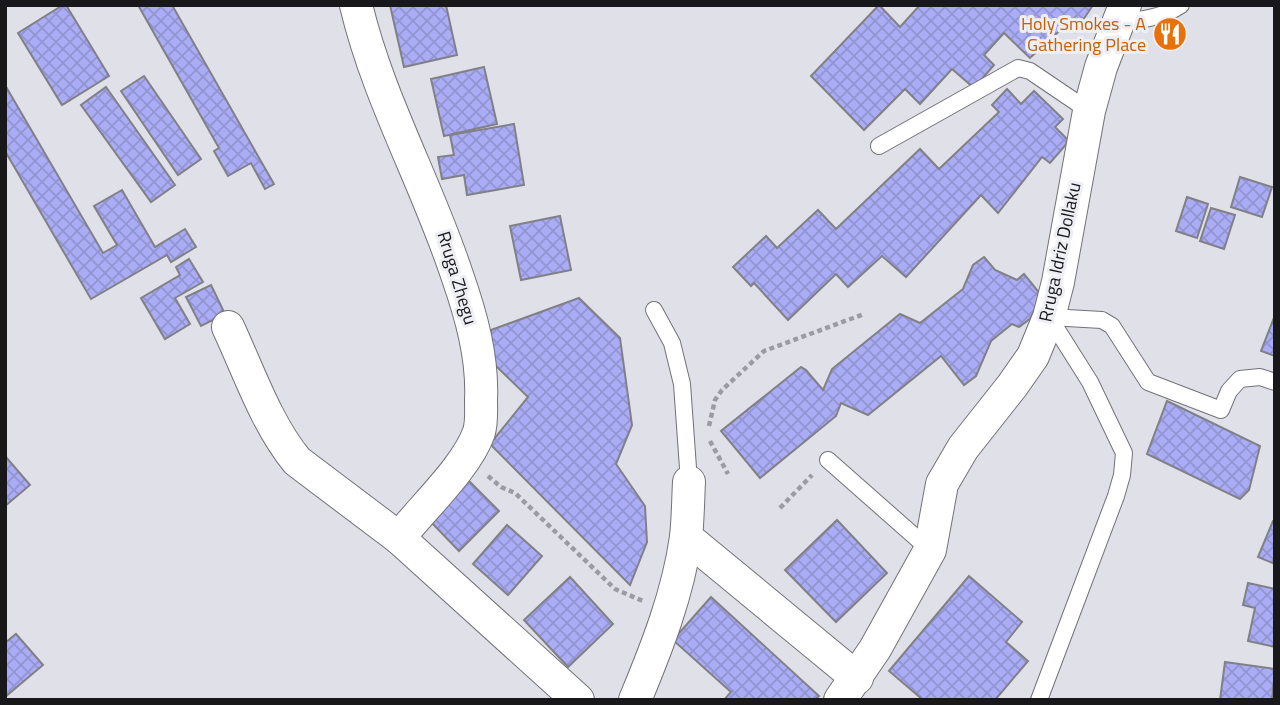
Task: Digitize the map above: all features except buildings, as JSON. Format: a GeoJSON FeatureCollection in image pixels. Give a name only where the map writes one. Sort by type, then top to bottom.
{"type":"FeatureCollection","features":[{"type":"Feature","properties":{"kind":"street","name":"Rruga Zhegu"},"geometry":{"type":"LineString","coordinates":[[356,5],[366,45],[442,229],[463,293],[477,346],[481,390],[480,429],[468,454],[399,538]]}},
{"type":"Feature","properties":{"kind":"street","name":"Rruga Idriz Dollaku"},"geometry":{"type":"LineString","coordinates":[[848,689],[875,649],[930,551],[942,484],[963,448],[1033,356],[1049,317],[1058,282],[1089,111],[1121,13]]}},
{"type":"Feature","properties":{"kind":"street"},"geometry":{"type":"LineString","coordinates":[[228,327],[274,425],[298,461],[399,538],[578,700]]}},
{"type":"Feature","properties":{"kind":"street"},"geometry":{"type":"LineString","coordinates":[[635,700],[661,635],[677,583],[686,537],[689,482]]}},
{"type":"Feature","properties":{"kind":"street"},"geometry":{"type":"LineString","coordinates":[[686,537],[848,689]]}},
{"type":"Feature","properties":{"kind":"lane"},"geometry":{"type":"LineString","coordinates":[[1121,13],[1150,19],[1171,12],[1181,5]]}},
{"type":"Feature","properties":{"kind":"lane"},"geometry":{"type":"LineString","coordinates":[[880,146],[1018,68],[1030,71],[1089,111]]}},
{"type":"Feature","properties":{"kind":"lane"},"geometry":{"type":"LineString","coordinates":[[654,310],[672,343],[682,384],[689,482]]}},
{"type":"Feature","properties":{"kind":"lane"},"geometry":{"type":"LineString","coordinates":[[1049,317],[1102,320],[1112,326],[1147,382],[1221,410],[1229,391],[1240,379],[1260,377],[1275,382]]}},
{"type":"Feature","properties":{"kind":"lane"},"geometry":{"type":"LineString","coordinates":[[1039,700],[1116,496],[1124,453],[1090,382],[1049,317]]}},
{"type":"Feature","properties":{"kind":"lane"},"geometry":{"type":"LineString","coordinates":[[828,460],[930,551]]}},
{"type":"Feature","properties":{"kind":"path"},"geometry":{"type":"LineString","coordinates":[[728,474],[707,437],[715,400],[722,390],[764,351],[864,314]]}},
{"type":"Feature","properties":{"kind":"path"},"geometry":{"type":"LineString","coordinates":[[780,508],[828,460]]}},
{"type":"Feature","properties":{"kind":"path"},"geometry":{"type":"LineString","coordinates":[[501,487],[515,493],[615,589],[628,595]]}},
{"type":"Feature","properties":{"kind":"place","name":"Holy Smokes - A Gathering Place"},"geometry":{"type":"Point","coordinates":[1170,34]}}]}
